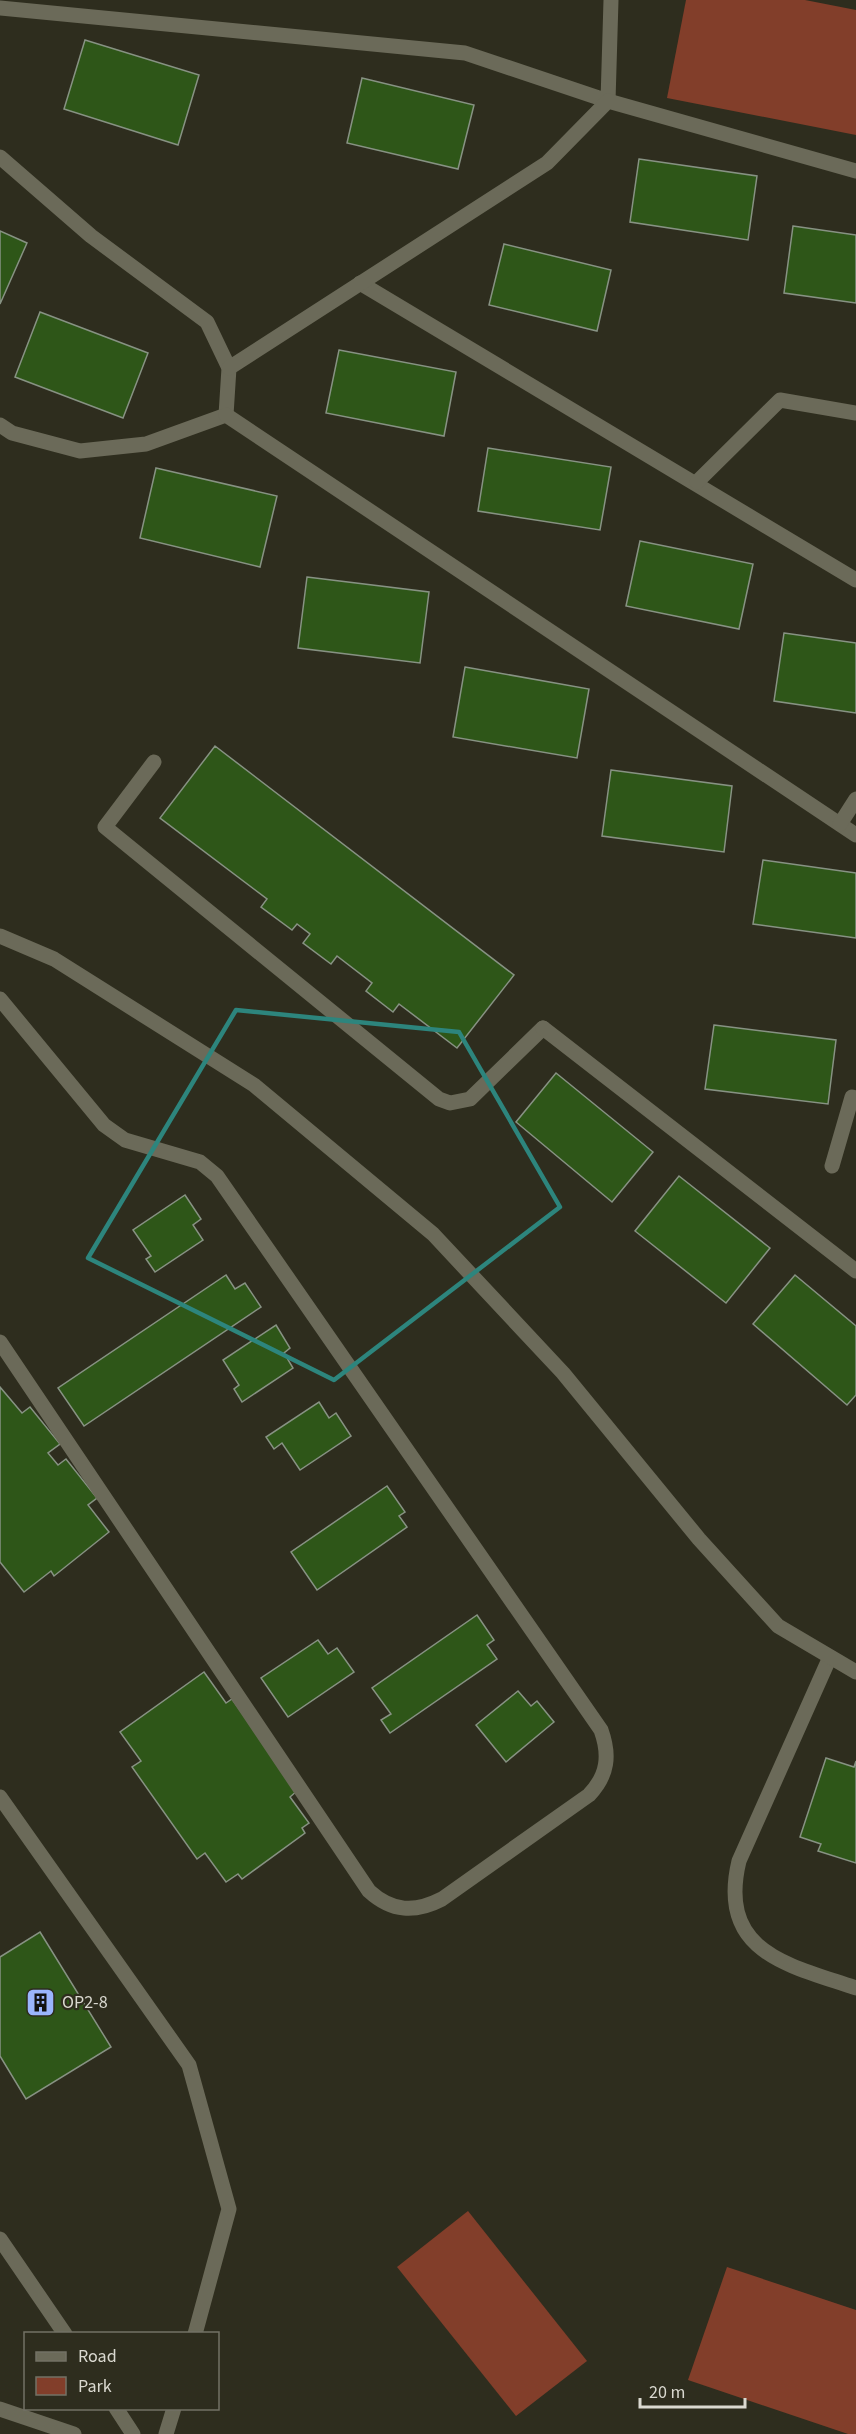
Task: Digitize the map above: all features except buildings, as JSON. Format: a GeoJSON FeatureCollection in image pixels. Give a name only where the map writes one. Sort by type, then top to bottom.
{"type":"FeatureCollection","features":[{"type":"Feature","properties":{"kind":"street"},"geometry":{"type":"LineString","coordinates":[[229,368],[547,163],[608,101],[610,0]]}},
{"type":"Feature","properties":{"kind":"street"},"geometry":{"type":"LineString","coordinates":[[0,8],[465,53],[608,101],[856,171]]}},
{"type":"Feature","properties":{"kind":"street"},"geometry":{"type":"LineString","coordinates":[[0,157],[91,236],[207,322],[229,368],[226,415]]}},
{"type":"Feature","properties":{"kind":"street"},"geometry":{"type":"LineString","coordinates":[[360,283],[697,482],[856,580]]}},
{"type":"Feature","properties":{"kind":"street"},"geometry":{"type":"LineString","coordinates":[[697,482],[780,400],[856,413]]}},
{"type":"Feature","properties":{"kind":"street"},"geometry":{"type":"LineString","coordinates":[[0,424],[12,433],[80,450],[146,444],[226,415]]}},
{"type":"Feature","properties":{"kind":"street"},"geometry":{"type":"LineString","coordinates":[[226,415],[856,835]]}},
{"type":"Feature","properties":{"kind":"street"},"geometry":{"type":"LineString","coordinates":[[154,762],[105,827],[439,1100],[450,1103],[470,1099],[543,1028],[856,1271]]}},
{"type":"Feature","properties":{"kind":"street"},"geometry":{"type":"LineString","coordinates":[[840,824],[856,799]]}},
{"type":"Feature","properties":{"kind":"street"},"geometry":{"type":"LineString","coordinates":[[0,936],[54,959],[254,1085],[433,1234],[563,1373],[699,1539],[778,1626],[856,1672]]}},
{"type":"Feature","properties":{"kind":"street"},"geometry":{"type":"LineString","coordinates":[[0,999],[104,1125],[125,1140],[200,1162],[217,1176],[601,1730],[606,1745],[607,1760],[598,1785],[589,1795],[436,1903],[415,1910],[400,1909],[378,1899],[369,1891],[0,1342]]}},
{"type":"Feature","properties":{"kind":"street"},"geometry":{"type":"LineString","coordinates":[[832,1166],[852,1097],[856,1098]]}},
{"type":"Feature","properties":{"kind":"street"},"geometry":{"type":"LineString","coordinates":[[830,1657],[739,1861],[734,1899],[739,1917],[748,1935],[778,1962],[856,1988]]}},
{"type":"Feature","properties":{"kind":"street"},"geometry":{"type":"LineString","coordinates":[[0,1797],[189,2065],[230,2209],[196,2332]]}},
{"type":"Feature","properties":{"kind":"street"},"geometry":{"type":"LineString","coordinates":[[0,2239],[63,2332]]}},
{"type":"Feature","properties":{"kind":"street"},"geometry":{"type":"LineString","coordinates":[[0,2409],[74,2434]]}},
{"type":"Feature","properties":{"kind":"street"},"geometry":{"type":"LineString","coordinates":[[117,2410],[133,2434]]}},
{"type":"Feature","properties":{"kind":"street"},"geometry":{"type":"LineString","coordinates":[[166,2434],[174,2410]]}},
{"type":"Feature","properties":{"kind":"highlighted area"},"geometry":{"type":"Polygon","coordinates":[[[236,1010],[459,1032],[560,1207],[334,1380],[88,1258],[236,1010]]]}},
{"type":"Feature","properties":{"kind":"green space"},"geometry":{"type":"Polygon","coordinates":[[[686,0],[805,0],[856,10],[856,135],[667,98],[686,0]]]}},
{"type":"Feature","properties":{"kind":"green space"},"geometry":{"type":"Polygon","coordinates":[[[468,2211],[587,2361],[516,2416],[397,2267],[468,2211]]]}},
{"type":"Feature","properties":{"kind":"green space"},"geometry":{"type":"Polygon","coordinates":[[[727,2267],[856,2310],[856,2434],[848,2434],[688,2380],[727,2267]]]}},
{"type":"Feature","properties":{"kind":"place","name":"OP2-8"},"geometry":{"type":"Point","coordinates":[41,2002]}}]}
